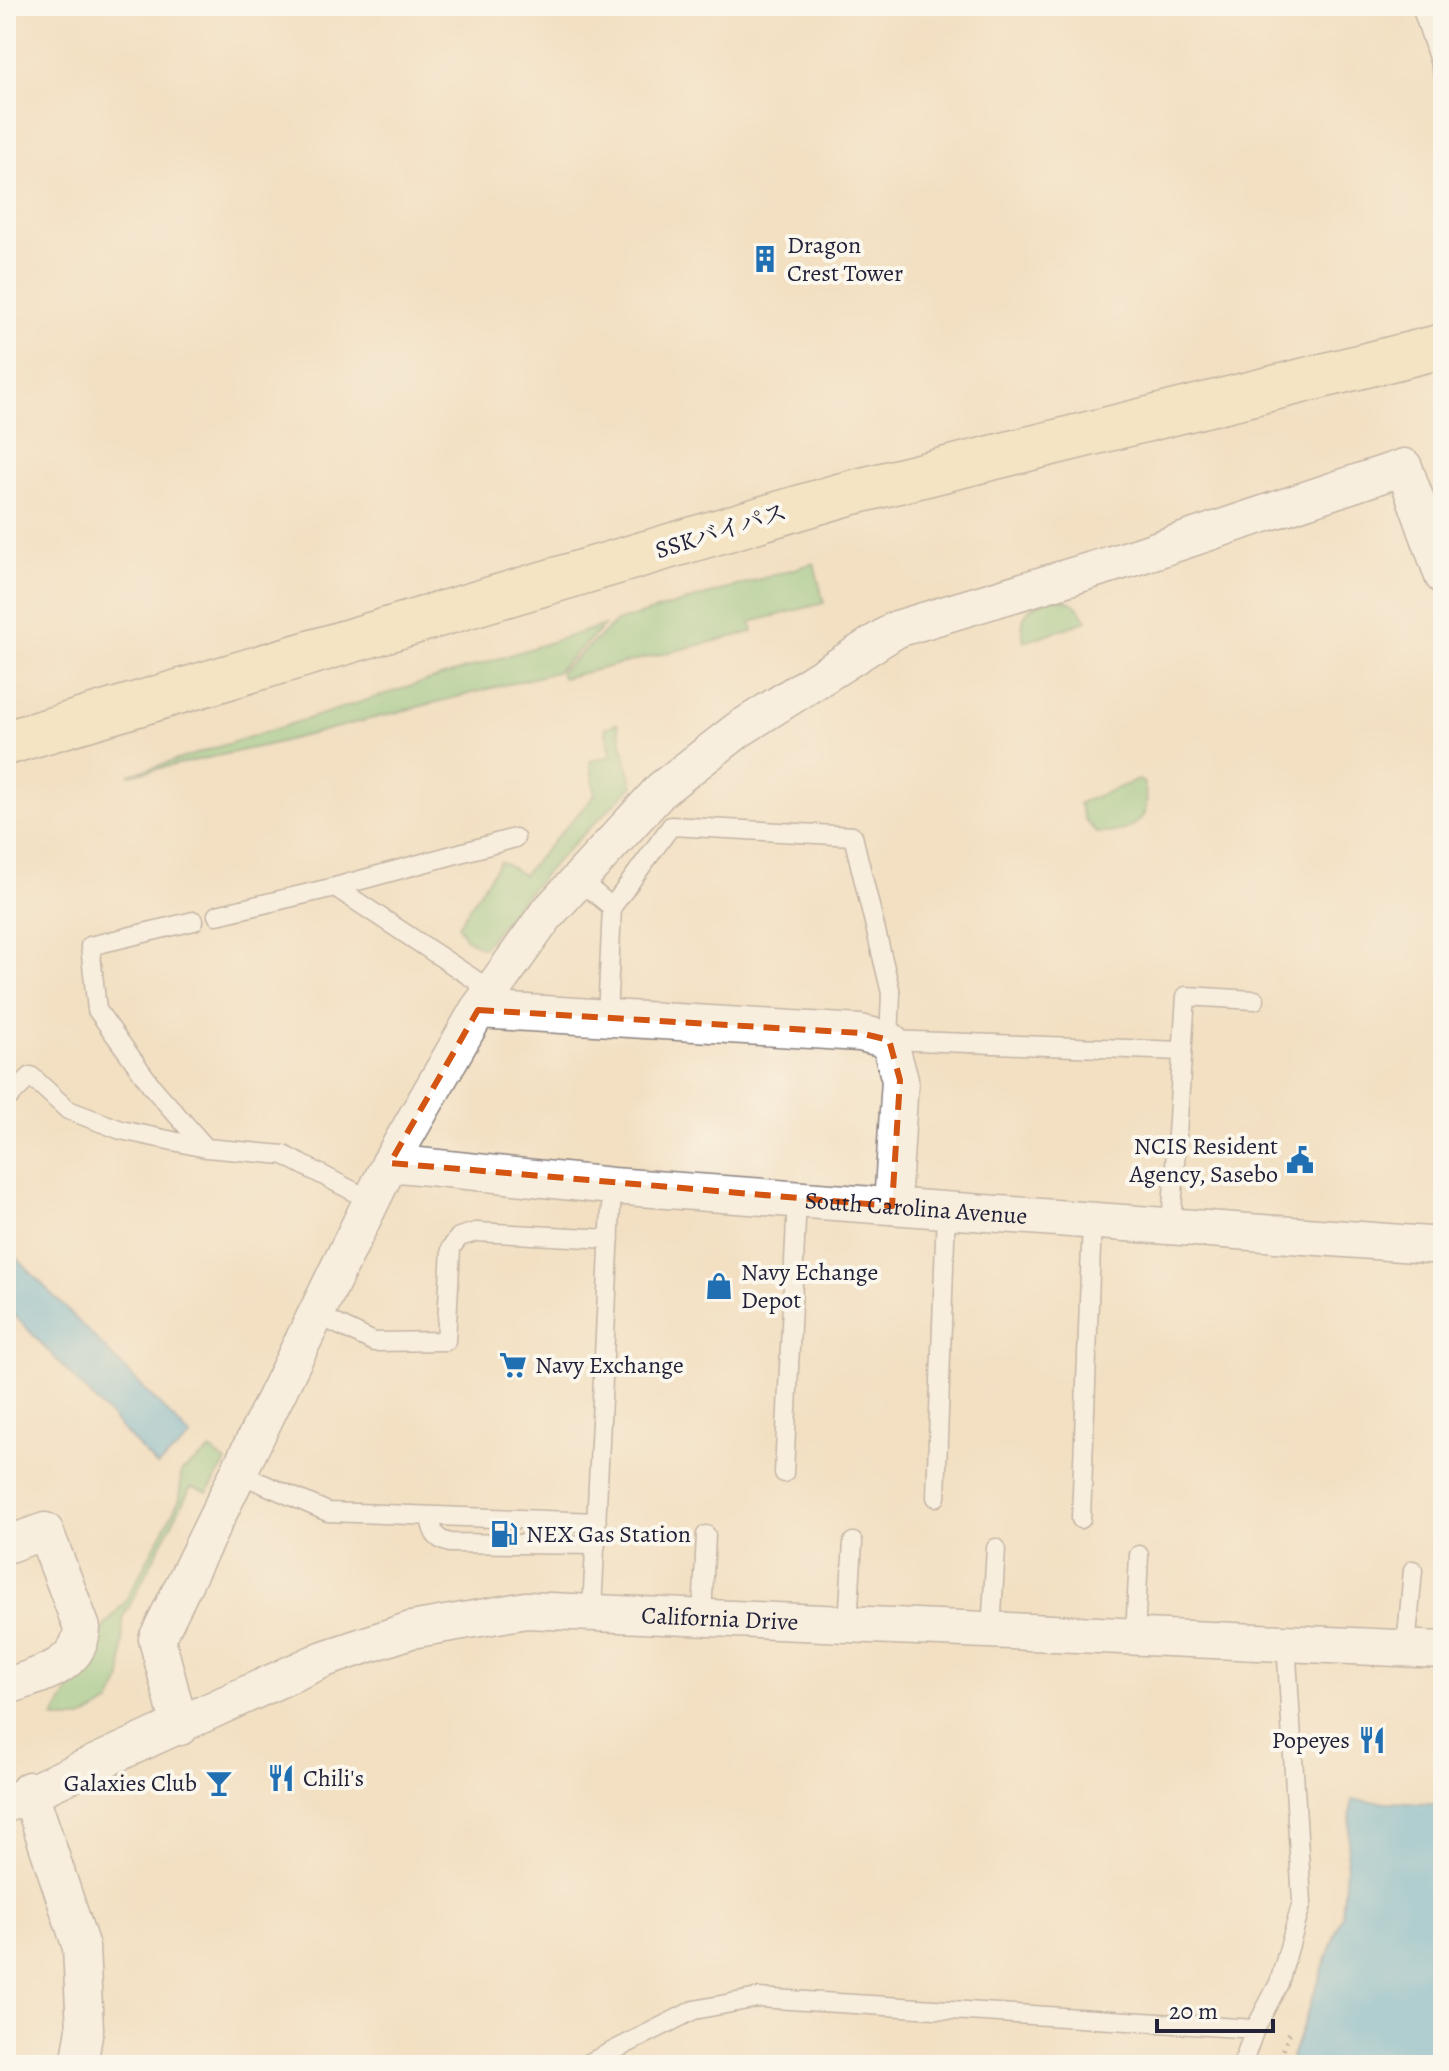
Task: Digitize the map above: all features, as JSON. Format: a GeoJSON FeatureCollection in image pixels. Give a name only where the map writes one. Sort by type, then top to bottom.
{"type":"FeatureCollection","features":[{"type":"Feature","properties":{"kind":"street","name":"SSKバイパス"},"geometry":{"type":"LineString","coordinates":[[6,743],[842,495],[1443,346]]}},
{"type":"Feature","properties":{"kind":"street"},"geometry":{"type":"LineString","coordinates":[[180,1727],[157,1639],[390,1163],[485,1000],[546,915],[662,789],[727,738],[897,629],[1132,558],[1404,467],[1443,576]]}},
{"type":"Feature","properties":{"kind":"street"},"geometry":{"type":"LineString","coordinates":[[485,1000],[607,1018],[860,1033],[889,1040],[900,1080],[892,1206]]}},
{"type":"Feature","properties":{"kind":"street","name":"South Carolina Avenue"},"geometry":{"type":"LineString","coordinates":[[390,1163],[612,1186],[1443,1246]]}},
{"type":"Feature","properties":{"kind":"street"},"geometry":{"type":"LineString","coordinates":[[6,1545],[45,1531],[82,1628],[81,1642],[62,1665],[6,1687]]}},
{"type":"Feature","properties":{"kind":"street","name":"California Drive"},"geometry":{"type":"LineString","coordinates":[[14,1796],[180,1727],[324,1659],[411,1630],[526,1610],[1443,1650]]}},
{"type":"Feature","properties":{"kind":"street"},"geometry":{"type":"LineString","coordinates":[[14,1796],[81,1947],[85,2029],[79,2065]]}},
{"type":"Feature","properties":{"kind":"lane"},"geometry":{"type":"LineString","coordinates":[[1421,6],[1443,73]]}},
{"type":"Feature","properties":{"kind":"lane"},"geometry":{"type":"LineString","coordinates":[[607,1018],[612,907],[671,826],[853,836],[891,993],[889,1040],[1182,1051]]}},
{"type":"Feature","properties":{"kind":"lane"},"geometry":{"type":"LineString","coordinates":[[217,915],[335,887],[515,838]]}},
{"type":"Feature","properties":{"kind":"lane"},"geometry":{"type":"LineString","coordinates":[[579,880],[612,907]]}},
{"type":"Feature","properties":{"kind":"lane"},"geometry":{"type":"LineString","coordinates":[[335,887],[485,1000]]}},
{"type":"Feature","properties":{"kind":"lane"},"geometry":{"type":"LineString","coordinates":[[194,921],[90,946],[97,1010],[154,1089],[206,1148]]}},
{"type":"Feature","properties":{"kind":"lane"},"geometry":{"type":"LineString","coordinates":[[1171,1226],[1186,996],[1255,1000]]}},
{"type":"Feature","properties":{"kind":"lane"},"geometry":{"type":"LineString","coordinates":[[6,1100],[31,1076],[68,1110],[121,1130],[206,1148],[284,1155],[372,1201]]}},
{"type":"Feature","properties":{"kind":"lane"},"geometry":{"type":"LineString","coordinates":[[592,1612],[612,1186]]}},
{"type":"Feature","properties":{"kind":"lane"},"geometry":{"type":"LineString","coordinates":[[784,1473],[797,1199]]}},
{"type":"Feature","properties":{"kind":"lane"},"geometry":{"type":"LineString","coordinates":[[936,1497],[946,1210]]}},
{"type":"Feature","properties":{"kind":"lane"},"geometry":{"type":"LineString","coordinates":[[1081,1519],[1092,1220]]}},
{"type":"Feature","properties":{"kind":"lane"},"geometry":{"type":"LineString","coordinates":[[316,1314],[374,1342],[446,1341],[451,1248],[459,1237],[476,1232],[610,1239]]}},
{"type":"Feature","properties":{"kind":"lane"},"geometry":{"type":"LineString","coordinates":[[238,1473],[328,1512],[597,1522]]}},
{"type":"Feature","properties":{"kind":"lane"},"geometry":{"type":"LineString","coordinates":[[430,1518],[433,1534],[439,1541],[450,1543],[596,1545]]}},
{"type":"Feature","properties":{"kind":"lane"},"geometry":{"type":"LineString","coordinates":[[702,1617],[706,1535]]}},
{"type":"Feature","properties":{"kind":"lane"},"geometry":{"type":"LineString","coordinates":[[848,1623],[853,1542]]}},
{"type":"Feature","properties":{"kind":"lane"},"geometry":{"type":"LineString","coordinates":[[991,1630],[996,1548]]}},
{"type":"Feature","properties":{"kind":"lane"},"geometry":{"type":"LineString","coordinates":[[1135,1636],[1139,1555]]}},
{"type":"Feature","properties":{"kind":"lane"},"geometry":{"type":"LineString","coordinates":[[1406,1648],[1413,1570]]}},
{"type":"Feature","properties":{"kind":"lane"},"geometry":{"type":"LineString","coordinates":[[1242,2065],[1255,2029],[1279,1983],[1302,1902],[1286,1642]]}},
{"type":"Feature","properties":{"kind":"lane"},"geometry":{"type":"LineString","coordinates":[[585,2065],[694,2010],[758,1998],[1255,2029]]}},
{"type":"Feature","properties":{"kind":"highlighted area"},"geometry":{"type":"Polygon","coordinates":[[[478,1010],[860,1033],[889,1040],[900,1080],[892,1206],[390,1163],[478,1010]]]}},
{"type":"Feature","properties":{"kind":"green space"},"geometry":{"type":"Polygon","coordinates":[[[814,563],[824,603],[751,622],[753,632],[562,678],[560,672],[616,622],[814,563]]]}},
{"type":"Feature","properties":{"kind":"green space"},"geometry":{"type":"Polygon","coordinates":[[[1054,598],[1074,604],[1087,621],[1024,642],[1022,624],[1027,612],[1054,598]]]}},
{"type":"Feature","properties":{"kind":"green space"},"geometry":{"type":"Polygon","coordinates":[[[605,625],[556,672],[272,744],[129,775],[605,625]]]}},
{"type":"Feature","properties":{"kind":"green space"},"geometry":{"type":"Polygon","coordinates":[[[617,723],[633,786],[554,864],[483,948],[465,938],[458,925],[500,861],[523,875],[595,795],[590,761],[612,756],[605,728],[617,723]]]}},
{"type":"Feature","properties":{"kind":"green space"},"geometry":{"type":"Polygon","coordinates":[[[1138,780],[1143,782],[1146,806],[1138,822],[1120,831],[1097,833],[1085,820],[1079,803],[1138,780]]]}},
{"type":"Feature","properties":{"kind":"green space"},"geometry":{"type":"Polygon","coordinates":[[[211,1450],[226,1462],[208,1492],[191,1487],[123,1618],[122,1679],[110,1703],[82,1719],[53,1719],[106,1624],[125,1602],[180,1499],[181,1472],[211,1450]]]}},
{"type":"Feature","properties":{"kind":"water"},"geometry":{"type":"Polygon","coordinates":[[[6,1247],[191,1437],[157,1466],[6,1306],[6,1247]]]}},
{"type":"Feature","properties":{"kind":"water"},"geometry":{"type":"Polygon","coordinates":[[[1352,1800],[1443,1805],[1443,2065],[1289,2065],[1342,1915],[1352,1800]]]}},
{"type":"Feature","properties":{"kind":"place","name":"Dragon Crest Tower"},"geometry":{"type":"Point","coordinates":[765,259]}},
{"type":"Feature","properties":{"kind":"place","name":"NCIS Resident Agency, Sasebo"},"geometry":{"type":"Point","coordinates":[1300,1160]}},
{"type":"Feature","properties":{"kind":"place","name":"Navy Echange Depot"},"geometry":{"type":"Point","coordinates":[719,1286]}},
{"type":"Feature","properties":{"kind":"place","name":"Navy Exchange"},"geometry":{"type":"Point","coordinates":[513,1365]}},
{"type":"Feature","properties":{"kind":"place","name":"NEX Gas Station"},"geometry":{"type":"Point","coordinates":[504,1534]}},
{"type":"Feature","properties":{"kind":"place","name":"Popeyes"},"geometry":{"type":"Point","coordinates":[1372,1740]}},
{"type":"Feature","properties":{"kind":"place","name":"Chili's"},"geometry":{"type":"Point","coordinates":[281,1778]}},
{"type":"Feature","properties":{"kind":"place","name":"Galaxies Club"},"geometry":{"type":"Point","coordinates":[219,1783]}}]}
